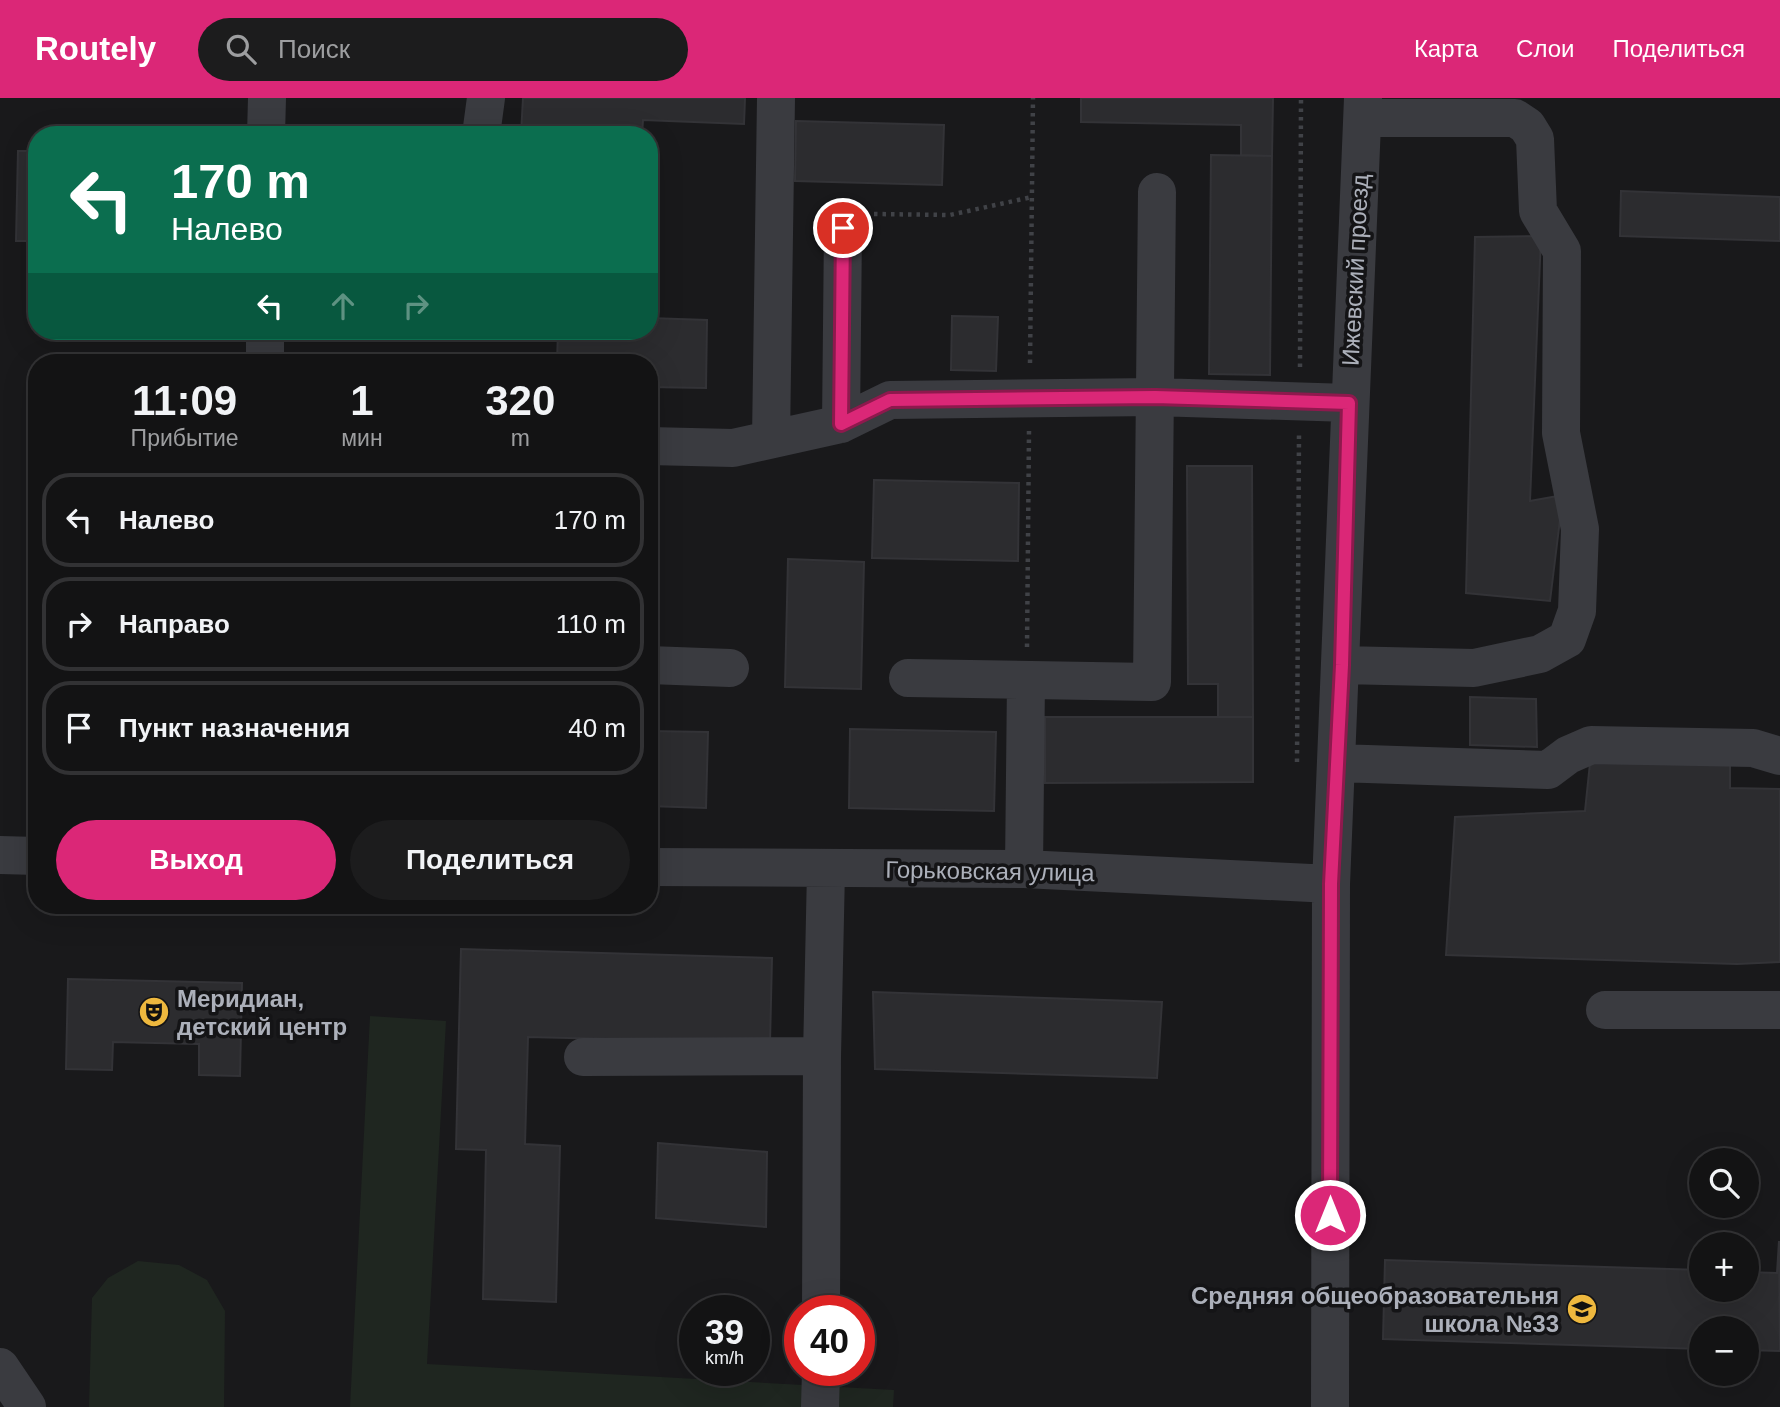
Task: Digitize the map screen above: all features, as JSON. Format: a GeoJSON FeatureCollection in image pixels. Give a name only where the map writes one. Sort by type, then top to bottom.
{"type":"FeatureCollection","features":[{"type":"Feature","properties":{"kind":"street"},"geometry":{"type":"LineString","coordinates":[[266,126],[267,98]]}},
{"type":"Feature","properties":{"kind":"street"},"geometry":{"type":"LineString","coordinates":[[482,126],[486,98]]}},
{"type":"Feature","properties":{"kind":"street"},"geometry":{"type":"LineString","coordinates":[[771,439],[776,98]]}},
{"type":"Feature","properties":{"kind":"street"},"geometry":{"type":"LineString","coordinates":[[1342,665],[1474,668],[1540,654],[1567,639],[1577,611],[1580,529],[1562,433],[1562,251],[1538,211],[1535,139],[1527,126],[1515,118],[1363,108]]}},
{"type":"Feature","properties":{"kind":"street","name":"Ижевский проезд"},"geometry":{"type":"LineString","coordinates":[[1330,1407],[1331,884],[1363,108]]}},
{"type":"Feature","properties":{"kind":"street"},"geometry":{"type":"LineString","coordinates":[[908,678],[1152,682],[1157,192]]}},
{"type":"Feature","properties":{"kind":"street"},"geometry":{"type":"LineString","coordinates":[[841,424],[843,228]]}},
{"type":"Feature","properties":{"kind":"street"},"geometry":{"type":"LineString","coordinates":[[658,446],[733,448],[841,424],[890,400],[1155,397],[1349,403]]}},
{"type":"Feature","properties":{"kind":"street"},"geometry":{"type":"LineString","coordinates":[[658,665],[730,668]]}},
{"type":"Feature","properties":{"kind":"street"},"geometry":{"type":"LineString","coordinates":[[1024,869],[1026,680]]}},
{"type":"Feature","properties":{"kind":"street"},"geometry":{"type":"LineString","coordinates":[[1337,764],[1548,770],[1568,755],[1591,744],[1753,748],[1780,755]]}},
{"type":"Feature","properties":{"kind":"street"},"geometry":{"type":"LineString","coordinates":[[0,855],[28,856]]}},
{"type":"Feature","properties":{"kind":"street","name":"Горьковская улица"},"geometry":{"type":"LineString","coordinates":[[658,867],[1024,869],[1331,884]]}},
{"type":"Feature","properties":{"kind":"street"},"geometry":{"type":"LineString","coordinates":[[821,1295],[826,870]]}},
{"type":"Feature","properties":{"kind":"street"},"geometry":{"type":"LineString","coordinates":[[1605,1010],[1780,1010]]}},
{"type":"Feature","properties":{"kind":"street"},"geometry":{"type":"LineString","coordinates":[[583,1057],[822,1056]]}},
{"type":"Feature","properties":{"kind":"street"},"geometry":{"type":"LineString","coordinates":[[0,1367],[27,1407]]}},
{"type":"Feature","properties":{"kind":"street"},"geometry":{"type":"LineString","coordinates":[[820,1407],[821,1386]]}},
{"type":"Feature","properties":{"kind":"path"},"geometry":{"type":"LineString","coordinates":[[1297,773],[1301,98]]}},
{"type":"Feature","properties":{"kind":"path"},"geometry":{"type":"LineString","coordinates":[[843,228],[845,213],[950,215],[1032,197]]}},
{"type":"Feature","properties":{"kind":"shaded area"},"geometry":{"type":"Polygon","coordinates":[[[370,1016],[446,1021],[427,1364],[679,1378],[679,1386],[770,1386],[770,1383],[784,1386],[894,1390],[893,1407],[350,1407],[370,1016]]]}},
{"type":"Feature","properties":{"kind":"shaded area"},"geometry":{"type":"Polygon","coordinates":[[[138,1261],[179,1265],[207,1280],[225,1311],[224,1407],[89,1407],[92,1298],[108,1278],[138,1261]]]}},
{"type":"Feature","properties":{"kind":"building"},"geometry":{"type":"Polygon","coordinates":[[[523,98],[745,98],[744,124],[643,120],[643,126],[521,126],[523,98]]]}},
{"type":"Feature","properties":{"kind":"building"},"geometry":{"type":"Polygon","coordinates":[[[1081,98],[1273,98],[1272,156],[1241,155],[1241,125],[1081,122],[1081,98]]]}},
{"type":"Feature","properties":{"kind":"building"},"geometry":{"type":"Polygon","coordinates":[[[796,121],[944,125],[942,185],[795,181],[796,121]]]}},
{"type":"Feature","properties":{"kind":"building"},"geometry":{"type":"Polygon","coordinates":[[[18,151],[28,151],[28,241],[16,241],[18,151]]]}},
{"type":"Feature","properties":{"kind":"building"},"geometry":{"type":"Polygon","coordinates":[[[1211,155],[1272,156],[1270,375],[1209,374],[1211,155]]]}},
{"type":"Feature","properties":{"kind":"building"},"geometry":{"type":"Polygon","coordinates":[[[1621,191],[1780,197],[1780,241],[1620,236],[1621,191]]]}},
{"type":"Feature","properties":{"kind":"building"},"geometry":{"type":"Polygon","coordinates":[[[1541,236],[1530,501],[1563,495],[1550,601],[1466,593],[1475,237],[1541,236]]]}},
{"type":"Feature","properties":{"kind":"building"},"geometry":{"type":"Polygon","coordinates":[[[952,316],[998,317],[996,371],[951,370],[952,316]]]}},
{"type":"Feature","properties":{"kind":"building"},"geometry":{"type":"Polygon","coordinates":[[[658,318],[707,320],[706,388],[658,387],[658,354],[557,354],[558,340],[658,340],[658,318]]]}},
{"type":"Feature","properties":{"kind":"building"},"geometry":{"type":"Polygon","coordinates":[[[1187,466],[1252,466],[1253,717],[1218,717],[1218,684],[1188,684],[1187,466]]]}},
{"type":"Feature","properties":{"kind":"building"},"geometry":{"type":"Polygon","coordinates":[[[874,480],[1019,483],[1018,561],[872,558],[874,480]]]}},
{"type":"Feature","properties":{"kind":"building"},"geometry":{"type":"Polygon","coordinates":[[[788,559],[864,562],[861,689],[785,687],[788,559]]]}},
{"type":"Feature","properties":{"kind":"building"},"geometry":{"type":"Polygon","coordinates":[[[1470,697],[1536,699],[1537,747],[1470,745],[1470,697]]]}},
{"type":"Feature","properties":{"kind":"building"},"geometry":{"type":"Polygon","coordinates":[[[1045,717],[1253,717],[1253,782],[1045,783],[1045,717]]]}},
{"type":"Feature","properties":{"kind":"building"},"geometry":{"type":"Polygon","coordinates":[[[850,729],[996,732],[994,811],[849,808],[850,729]]]}},
{"type":"Feature","properties":{"kind":"building"},"geometry":{"type":"Polygon","coordinates":[[[658,731],[708,732],[706,808],[658,806],[658,731]]]}},
{"type":"Feature","properties":{"kind":"building"},"geometry":{"type":"Polygon","coordinates":[[[1590,763],[1730,765],[1730,788],[1780,789],[1780,962],[1737,964],[1446,955],[1455,817],[1585,811],[1590,763]]]}},
{"type":"Feature","properties":{"kind":"building"},"geometry":{"type":"Polygon","coordinates":[[[461,949],[772,958],[770,1043],[528,1037],[525,1144],[560,1146],[556,1302],[483,1299],[486,1150],[456,1149],[461,949]]]}},
{"type":"Feature","properties":{"kind":"building","name":"Меридиан, детский центр"},"geometry":{"type":"Polygon","coordinates":[[[68,979],[242,983],[240,1076],[199,1075],[199,1044],[113,1042],[112,1070],[66,1069],[68,979]]]}},
{"type":"Feature","properties":{"kind":"building"},"geometry":{"type":"Polygon","coordinates":[[[873,992],[1162,1002],[1157,1078],[875,1069],[873,992]]]}},
{"type":"Feature","properties":{"kind":"building"},"geometry":{"type":"Polygon","coordinates":[[[658,1143],[767,1152],[766,1227],[656,1218],[658,1143]]]}},
{"type":"Feature","properties":{"kind":"building","name":"Средняя общеобразовательня школа №33"},"geometry":{"type":"Polygon","coordinates":[[[1779,1241],[1780,1351],[1759,1350],[1759,1316],[1689,1316],[1689,1349],[1383,1339],[1385,1260],[1689,1270],[1689,1302],[1759,1302],[1759,1272],[1777,1273],[1779,1241]]]}},
{"type":"Feature","properties":{"kind":"place","name":"Меридиан, детский центр"},"geometry":{"type":"Point","coordinates":[154,1012]}},
{"type":"Feature","properties":{"kind":"place","name":"Средняя общеобразовательня школа №33"},"geometry":{"type":"Point","coordinates":[1582,1309]}},
{"type":"Feature","properties":{"kind":"route"},"geometry":{"type":"LineString","coordinates":[[843,228],[841,424],[890,400],[1155,397],[1349,403],[1342,665],[1331,884],[1330,1215]]}}]}
